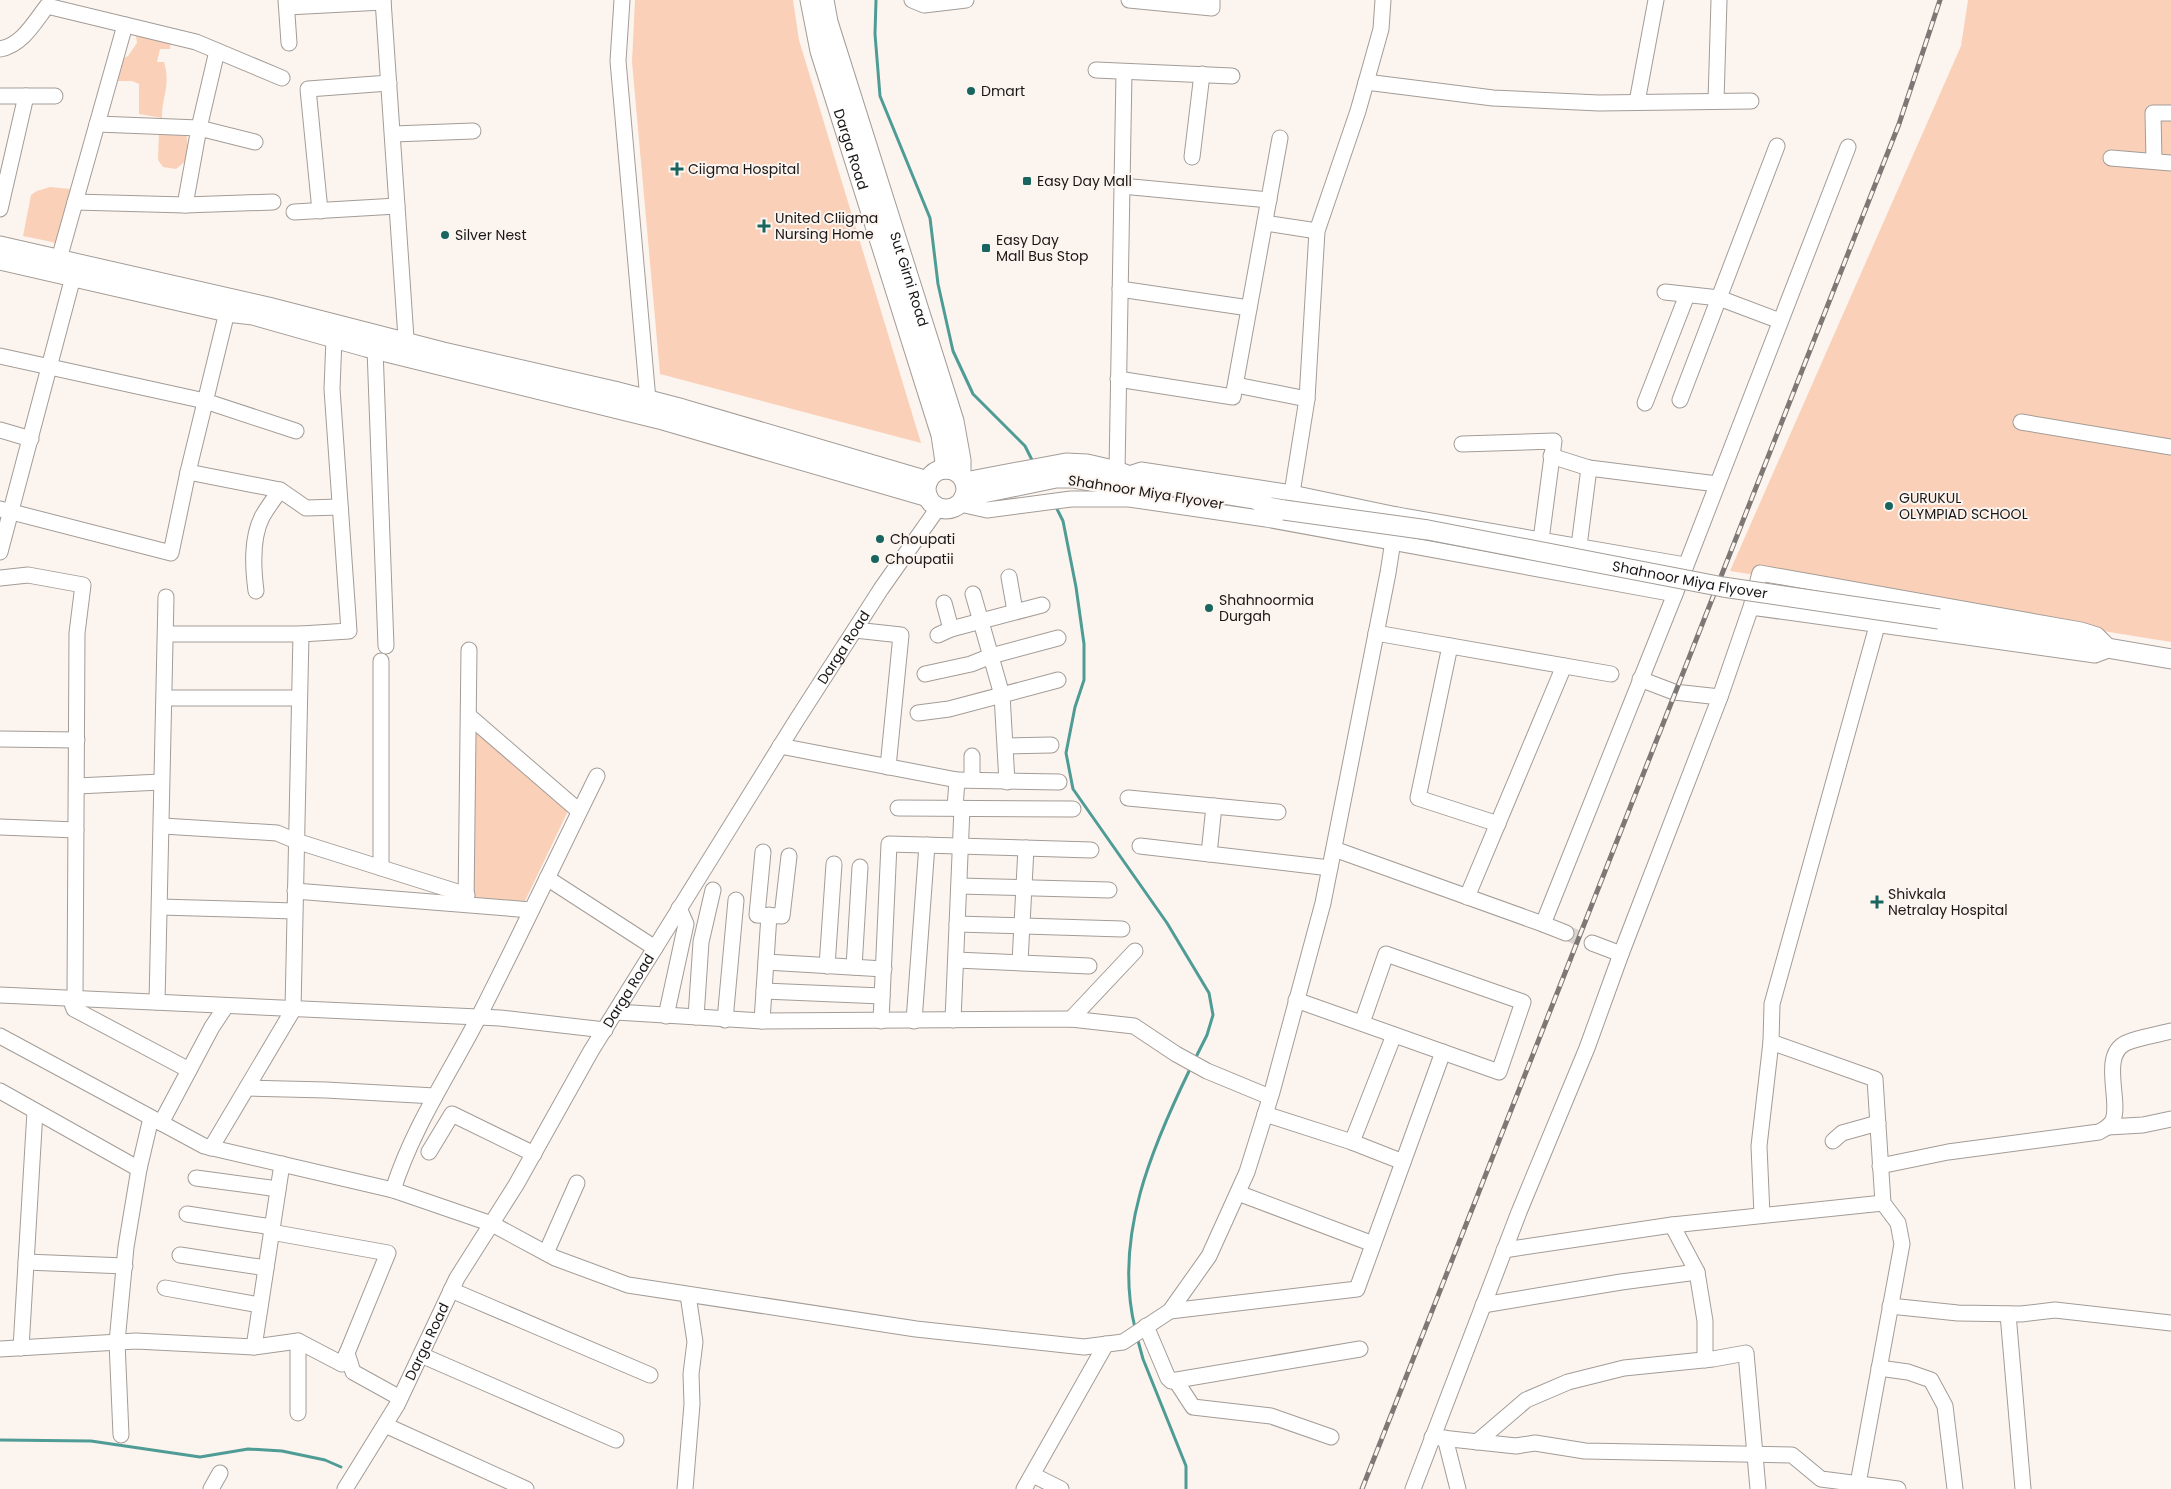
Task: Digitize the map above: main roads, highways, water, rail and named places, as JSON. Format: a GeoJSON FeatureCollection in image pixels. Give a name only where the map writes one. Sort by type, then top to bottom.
{"type":"FeatureCollection","features":[{"type":"Feature","properties":{"kind":"main road","name":"Darga Road"},"geometry":{"type":"LineString","coordinates":[[810,0],[820,51],[941,435],[959,485]]}},
{"type":"Feature","properties":{"kind":"main road","name":"Sut Girni Road"},"geometry":{"type":"LineString","coordinates":[[824,0],[828,22],[954,421],[960,460],[959,485]]}},
{"type":"Feature","properties":{"kind":"main road"},"geometry":{"type":"LineString","coordinates":[[0,246],[268,307],[407,350],[646,407],[931,495],[946,510],[959,485],[932,475],[931,495]]}},
{"type":"Feature","properties":{"kind":"main road"},"geometry":{"type":"LineString","coordinates":[[0,260],[227,312],[253,315],[375,349],[407,350]]}},
{"type":"Feature","properties":{"kind":"main road","name":"Shahnoor Miya Flyover"},"geometry":{"type":"LineString","coordinates":[[959,485],[1066,463],[1087,464],[1128,476],[1255,499],[1269,507],[1428,530],[1723,587],[1939,619],[2171,659]]}},
{"type":"Feature","properties":{"kind":"main road","name":"Shahnoor Miya Flyover"},"geometry":{"type":"LineString","coordinates":[[959,485],[988,493],[1056,478],[1073,478],[1259,510],[1269,507]]}},
{"type":"Feature","properties":{"kind":"waterway"},"geometry":{"type":"LineString","coordinates":[[876,0],[875,34],[880,96],[930,218],[938,284],[953,351],[973,394],[1025,446],[1034,464]]}},
{"type":"Feature","properties":{"kind":"waterway"},"geometry":{"type":"LineString","coordinates":[[1055,505],[1063,521],[1076,587],[1084,644],[1084,680],[1075,707],[1066,753],[1073,789],[1167,923],[1209,993],[1213,1015],[1207,1035],[1195,1059]]}},
{"type":"Feature","properties":{"kind":"waterway"},"geometry":{"type":"LineString","coordinates":[[1135,1328],[1129,1294],[1129,1260],[1140,1193],[1150,1161],[1176,1097],[1191,1067]]}},
{"type":"Feature","properties":{"kind":"waterway"},"geometry":{"type":"LineString","coordinates":[[1137,1337],[1143,1359],[1186,1466],[1186,1489]]}},
{"type":"Feature","properties":{"kind":"waterway"},"geometry":{"type":"LineString","coordinates":[[0,1440],[91,1441],[200,1457],[248,1449],[282,1451],[325,1460],[341,1467]]}},
{"type":"Feature","properties":{"kind":"tunnel"},"geometry":{"type":"LineString","coordinates":[[1566,933],[1592,943]]}},
{"type":"Feature","properties":{"kind":"railway"},"geometry":{"type":"LineString","coordinates":[[1362,1489],[1899,124],[1940,0]]}},
{"type":"Feature","properties":{"kind":"place","name":"Dmart"},"geometry":{"type":"Point","coordinates":[971,91]}},
{"type":"Feature","properties":{"kind":"place","name":"Ciigma Hospital"},"geometry":{"type":"Point","coordinates":[677,169]}},
{"type":"Feature","properties":{"kind":"place","name":"Easy Day Mall"},"geometry":{"type":"Point","coordinates":[1027,181]}},
{"type":"Feature","properties":{"kind":"place","name":"United CIiigma Nursing Home"},"geometry":{"type":"Point","coordinates":[764,226]}},
{"type":"Feature","properties":{"kind":"place","name":"Silver Nest"},"geometry":{"type":"Point","coordinates":[445,235]}},
{"type":"Feature","properties":{"kind":"place","name":"Easy Day Mall Bus Stop"},"geometry":{"type":"Point","coordinates":[986,248]}},
{"type":"Feature","properties":{"kind":"place","name":"GURUKUL OLYMPIAD SCHOOL"},"geometry":{"type":"Point","coordinates":[1889,506]}},
{"type":"Feature","properties":{"kind":"place","name":"Choupati"},"geometry":{"type":"Point","coordinates":[880,539]}},
{"type":"Feature","properties":{"kind":"place","name":"Choupatii"},"geometry":{"type":"Point","coordinates":[875,559]}},
{"type":"Feature","properties":{"kind":"place","name":"Shahnoormia Durgah"},"geometry":{"type":"Point","coordinates":[1209,608]}},
{"type":"Feature","properties":{"kind":"place","name":"Shivkala Netralay Hospital"},"geometry":{"type":"Point","coordinates":[1877,902]}}]}
